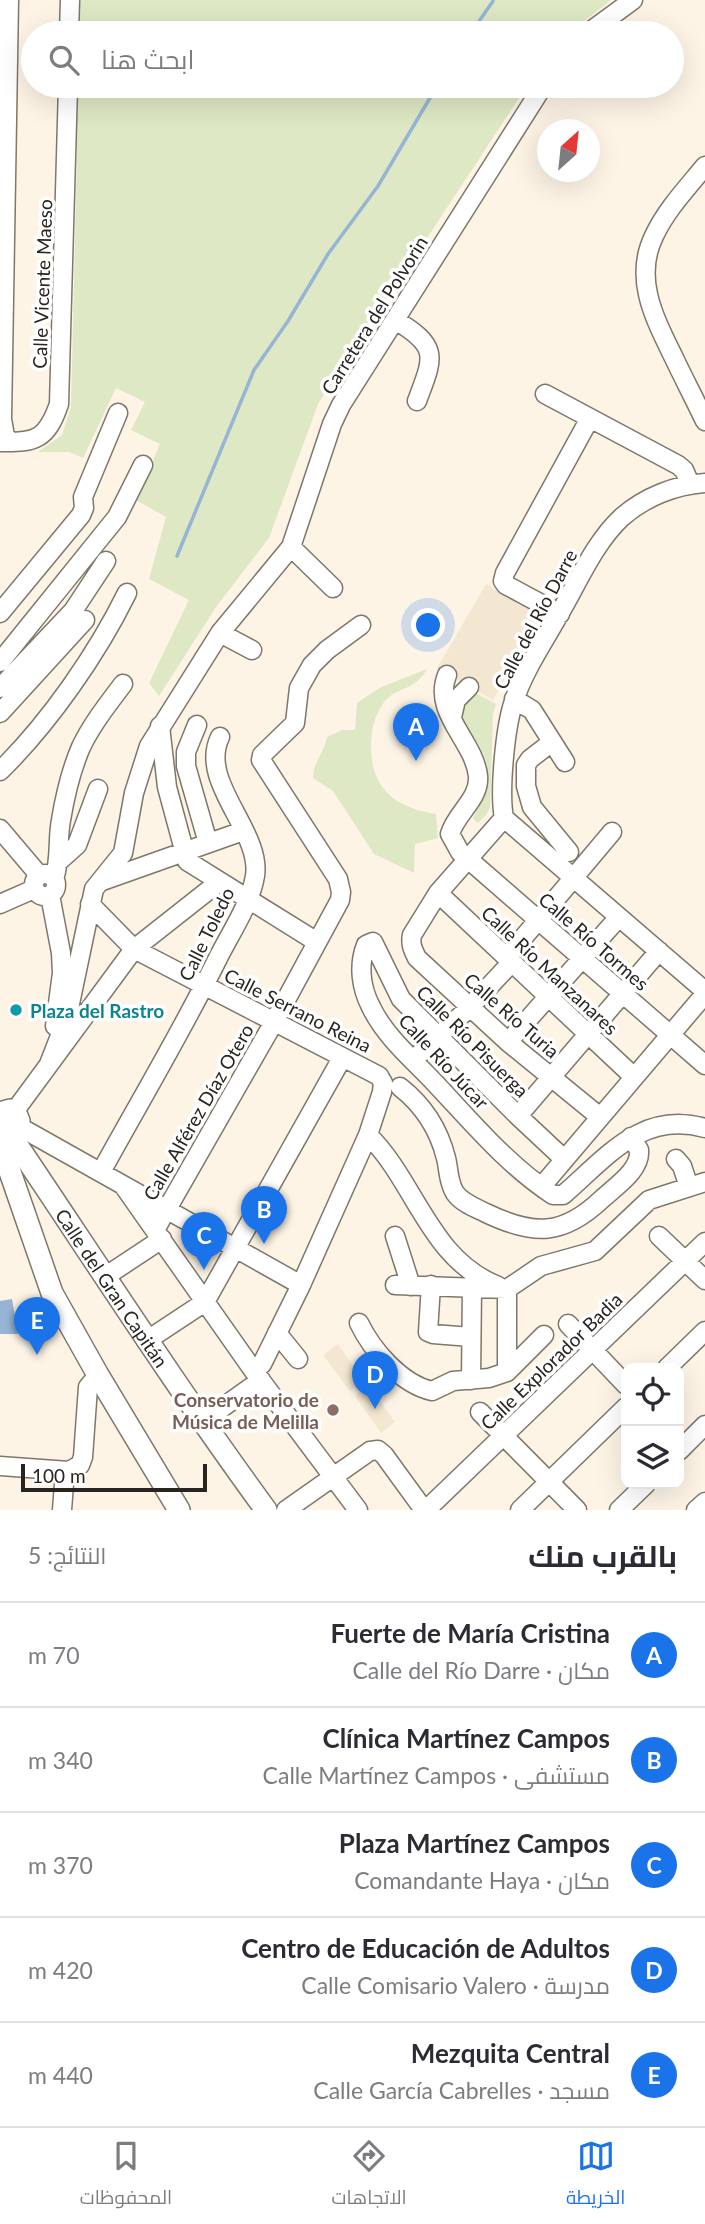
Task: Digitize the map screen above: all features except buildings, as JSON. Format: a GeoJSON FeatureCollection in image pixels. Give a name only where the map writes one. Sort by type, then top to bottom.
{"type":"FeatureCollection","features":[{"type":"Feature","properties":{"kind":"main road","name":"Calle del Gran Capitán"},"geometry":{"type":"LineString","coordinates":[[5,1122],[146,1341],[266,1510]]}},
{"type":"Feature","properties":{"kind":"main road"},"geometry":{"type":"LineString","coordinates":[[5,1122],[21,1205],[52,1293],[179,1510]]}},
{"type":"Feature","properties":{"kind":"main road"},"geometry":{"type":"LineString","coordinates":[[21,1205],[29,1194],[48,1189]]}},
{"type":"Feature","properties":{"kind":"street"},"geometry":{"type":"LineString","coordinates":[[5,442],[1,420],[2,305],[9,0]]}},
{"type":"Feature","properties":{"kind":"street"},"geometry":{"type":"LineString","coordinates":[[69,0],[69,21]]}},
{"type":"Feature","properties":{"kind":"street"},"geometry":{"type":"LineString","coordinates":[[604,21],[633,0]]}},
{"type":"Feature","properties":{"kind":"street","name":"Calle Vicente Maeso"},"geometry":{"type":"LineString","coordinates":[[5,442],[36,440],[54,420],[59,404],[68,98]]}},
{"type":"Feature","properties":{"kind":"street","name":"Carretera del Polvorin"},"geometry":{"type":"LineString","coordinates":[[49,1063],[67,1018],[90,904],[98,882],[118,861],[127,841],[134,793],[149,746],[220,633],[291,547],[332,424],[352,386],[535,98]]}},
{"type":"Feature","properties":{"kind":"street"},"geometry":{"type":"LineString","coordinates":[[705,166],[654,235],[644,274],[653,313],[705,421]]}},
{"type":"Feature","properties":{"kind":"street"},"geometry":{"type":"LineString","coordinates":[[395,320],[415,333],[424,342],[429,353],[430,365],[417,401]]}},
{"type":"Feature","properties":{"kind":"street"},"geometry":{"type":"LineString","coordinates":[[545,394],[678,465],[698,483]]}},
{"type":"Feature","properties":{"kind":"street"},"geometry":{"type":"LineString","coordinates":[[0,613],[81,515],[84,508],[83,497],[118,413]]}},
{"type":"Feature","properties":{"kind":"street"},"geometry":{"type":"LineString","coordinates":[[560,614],[503,581],[590,418]]}},
{"type":"Feature","properties":{"kind":"street"},"geometry":{"type":"LineString","coordinates":[[0,662],[117,517],[143,465]]}},
{"type":"Feature","properties":{"kind":"street","name":"Calle del Río Darre"},"geometry":{"type":"LineString","coordinates":[[504,818],[502,801],[506,748],[514,699],[603,539],[624,516],[648,499],[698,483]]}},
{"type":"Feature","properties":{"kind":"street"},"geometry":{"type":"LineString","coordinates":[[291,547],[333,588]]}},
{"type":"Feature","properties":{"kind":"street"},"geometry":{"type":"LineString","coordinates":[[0,713],[83,619],[106,561]]}},
{"type":"Feature","properties":{"kind":"street"},"geometry":{"type":"LineString","coordinates":[[0,771],[45,719],[92,654],[112,624],[127,593]]}},
{"type":"Feature","properties":{"kind":"street"},"geometry":{"type":"LineString","coordinates":[[0,688],[83,619]]}},
{"type":"Feature","properties":{"kind":"street","name":"Calle Alférez Díaz Otero"},"geometry":{"type":"LineString","coordinates":[[158,1234],[167,1210],[340,900],[338,879],[263,764],[262,755],[295,723],[299,688],[312,665],[327,650],[361,625]]}},
{"type":"Feature","properties":{"kind":"street"},"geometry":{"type":"LineString","coordinates":[[220,633],[252,650]]}},
{"type":"Feature","properties":{"kind":"street"},"geometry":{"type":"LineString","coordinates":[[447,675],[443,701],[476,767],[478,780],[468,806],[450,834],[463,853]]}},
{"type":"Feature","properties":{"kind":"street"},"geometry":{"type":"LineString","coordinates":[[49,1063],[62,973],[61,953],[47,880],[64,802],[81,748],[94,724],[123,684]]}},
{"type":"Feature","properties":{"kind":"street"},"geometry":{"type":"LineString","coordinates":[[452,717],[456,700],[469,687]]}},
{"type":"Feature","properties":{"kind":"street"},"geometry":{"type":"LineString","coordinates":[[514,699],[532,710],[565,762]]}},
{"type":"Feature","properties":{"kind":"street"},"geometry":{"type":"LineString","coordinates":[[160,726],[178,853],[190,864],[317,942]]}},
{"type":"Feature","properties":{"kind":"street"},"geometry":{"type":"LineString","coordinates":[[197,726],[186,752],[186,766],[208,843]]}},
{"type":"Feature","properties":{"kind":"street"},"geometry":{"type":"LineString","coordinates":[[98,882],[243,831],[217,769],[216,745],[220,737]]}},
{"type":"Feature","properties":{"kind":"street"},"geometry":{"type":"LineString","coordinates":[[552,742],[526,765],[526,786],[532,807],[569,852]]}},
{"type":"Feature","properties":{"kind":"street"},"geometry":{"type":"LineString","coordinates":[[0,904],[47,880],[77,845],[98,789]]}},
{"type":"Feature","properties":{"kind":"street"},"geometry":{"type":"LineString","coordinates":[[438,893],[463,853],[504,818],[705,992],[542,1186],[553,1195],[564,1195],[631,1137],[662,1125],[690,1124],[705,1128]]}},
{"type":"Feature","properties":{"kind":"street"},"geometry":{"type":"LineString","coordinates":[[0,829],[47,880]]}},
{"type":"Feature","properties":{"kind":"street","name":"Calle Toledo"},"geometry":{"type":"LineString","coordinates":[[101,1172],[204,986],[248,900],[256,858],[243,831]]}},
{"type":"Feature","properties":{"kind":"street"},"geometry":{"type":"LineString","coordinates":[[413,1060],[470,1008],[612,832]]}},
{"type":"Feature","properties":{"kind":"street"},"geometry":{"type":"LineString","coordinates":[[127,841],[150,855],[178,853]]}},
{"type":"Feature","properties":{"kind":"street","name":"Calle Río Tormes"},"geometry":{"type":"LineString","coordinates":[[463,853],[705,1065]]}},
{"type":"Feature","properties":{"kind":"street"},"geometry":{"type":"LineString","coordinates":[[219,882],[134,948],[5,1122],[101,1172],[301,1285]]}},
{"type":"Feature","properties":{"kind":"street","name":"Calle Río Turia"},"geometry":{"type":"LineString","coordinates":[[438,893],[412,935],[411,942],[417,958],[508,1042],[600,1117]]}},
{"type":"Feature","properties":{"kind":"street","name":"Calle Río Manzanares"},"geometry":{"type":"LineString","coordinates":[[438,893],[634,1077]]}},
{"type":"Feature","properties":{"kind":"street","name":"Calle Serrano Reina"},"geometry":{"type":"LineString","coordinates":[[90,904],[134,948],[379,1076],[413,1097],[439,1136],[456,1195],[494,1216],[530,1229],[545,1230],[578,1219],[637,1163],[639,1150],[631,1137]]}},
{"type":"Feature","properties":{"kind":"street"},"geometry":{"type":"LineString","coordinates":[[508,1042],[619,917]]}},
{"type":"Feature","properties":{"kind":"street","name":"Calle Río Pisuerga"},"geometry":{"type":"LineString","coordinates":[[369,942],[376,946],[386,973],[401,999],[564,1159]]}},
{"type":"Feature","properties":{"kind":"street","name":"Calle Río Júcar"},"geometry":{"type":"LineString","coordinates":[[369,942],[363,952],[361,972],[370,1005],[388,1033],[496,1150],[542,1186]]}},
{"type":"Feature","properties":{"kind":"street"},"geometry":{"type":"LineString","coordinates":[[518,1116],[659,951]]}},
{"type":"Feature","properties":{"kind":"street"},"geometry":{"type":"LineString","coordinates":[[146,1341],[205,1302],[342,1058]]}},
{"type":"Feature","properties":{"kind":"street"},"geometry":{"type":"LineString","coordinates":[[202,1422],[262,1372],[368,1135],[382,1092],[392,1085]]}},
{"type":"Feature","properties":{"kind":"street"},"geometry":{"type":"LineString","coordinates":[[368,1135],[385,1155],[449,1252],[474,1273],[507,1289]]}},
{"type":"Feature","properties":{"kind":"street"},"geometry":{"type":"LineString","coordinates":[[395,1236],[403,1286],[507,1289],[541,1266],[595,1251],[649,1200],[697,1185],[676,1159]]}},
{"type":"Feature","properties":{"kind":"street"},"geometry":{"type":"LineString","coordinates":[[123,1185],[205,1302],[262,1372],[358,1510]]}},
{"type":"Feature","properties":{"kind":"street"},"geometry":{"type":"LineString","coordinates":[[106,1276],[158,1234]]}},
{"type":"Feature","properties":{"kind":"street"},"geometry":{"type":"LineString","coordinates":[[660,1236],[705,1280]]}},
{"type":"Feature","properties":{"kind":"street","name":"Calle Explorador Badia"},"geometry":{"type":"LineString","coordinates":[[425,1510],[705,1242]]}},
{"type":"Feature","properties":{"kind":"street"},"geometry":{"type":"LineString","coordinates":[[431,1285],[428,1332],[471,1336]]}},
{"type":"Feature","properties":{"kind":"street"},"geometry":{"type":"LineString","coordinates":[[471,1380],[472,1287]]}},
{"type":"Feature","properties":{"kind":"street"},"geometry":{"type":"LineString","coordinates":[[507,1289],[507,1372]]}},
{"type":"Feature","properties":{"kind":"street"},"geometry":{"type":"LineString","coordinates":[[359,1323],[373,1349],[382,1359],[419,1386],[432,1391],[453,1381],[489,1378],[507,1372],[544,1335]]}},
{"type":"Feature","properties":{"kind":"street"},"geometry":{"type":"LineString","coordinates":[[568,1324],[621,1380]]}},
{"type":"Feature","properties":{"kind":"street"},"geometry":{"type":"LineString","coordinates":[[672,1363],[705,1331]]}},
{"type":"Feature","properties":{"kind":"street"},"geometry":{"type":"LineString","coordinates":[[277,1334],[298,1359]]}},
{"type":"Feature","properties":{"kind":"street"},"geometry":{"type":"LineString","coordinates":[[0,1466],[65,1471],[75,1469],[83,1457],[89,1387],[98,1375]]}},
{"type":"Feature","properties":{"kind":"street"},"geometry":{"type":"LineString","coordinates":[[480,1412],[577,1510]]}},
{"type":"Feature","properties":{"kind":"street"},"geometry":{"type":"LineString","coordinates":[[520,1510],[621,1412]]}},
{"type":"Feature","properties":{"kind":"street"},"geometry":{"type":"LineString","coordinates":[[684,1443],[705,1425]]}},
{"type":"Feature","properties":{"kind":"street"},"geometry":{"type":"LineString","coordinates":[[286,1510],[370,1451],[378,1450],[425,1510]]}},
{"type":"Feature","properties":{"kind":"street"},"geometry":{"type":"LineString","coordinates":[[62,1510],[65,1471]]}},
{"type":"Feature","properties":{"kind":"street"},"geometry":{"type":"LineString","coordinates":[[619,1510],[641,1489]]}},
{"type":"Feature","properties":{"kind":"street"},"geometry":{"type":"LineString","coordinates":[[696,1510],[705,1502]]}},
{"type":"Feature","properties":{"kind":"shaded area"},"geometry":{"type":"Polygon","coordinates":[[[486,584],[540,615],[493,700],[437,668],[486,584]]]}},
{"type":"Feature","properties":{"kind":"shaded area"},"geometry":{"type":"Polygon","coordinates":[[[338,1344],[364,1381],[350,1391],[323,1355],[338,1344]]]}},
{"type":"Feature","properties":{"kind":"shaded area"},"geometry":{"type":"Polygon","coordinates":[[[369,1386],[395,1422],[381,1433],[355,1396],[369,1386]]]}},
{"type":"Feature","properties":{"kind":"green space"},"geometry":{"type":"Polygon","coordinates":[[[76,0],[611,0],[584,21],[75,21],[76,0]]]}},
{"type":"Feature","properties":{"kind":"green space"},"geometry":{"type":"Polygon","coordinates":[[[75,98],[519,98],[318,404],[269,538],[216,607],[159,696],[149,683],[189,600],[149,579],[166,517],[136,500],[160,444],[131,430],[145,402],[116,388],[83,458],[69,452],[38,452],[62,435],[71,407],[77,158],[75,98]]]}},
{"type":"Feature","properties":{"kind":"green space"},"geometry":{"type":"Polygon","coordinates":[[[427,669],[416,682],[393,694],[382,705],[375,720],[371,742],[372,762],[381,785],[388,794],[409,807],[436,814],[438,838],[415,844],[414,873],[374,854],[333,791],[313,778],[327,737],[342,730],[355,730],[357,703],[379,688],[427,669]]]}},
{"type":"Feature","properties":{"kind":"green space"},"geometry":{"type":"Polygon","coordinates":[[[470,690],[496,704],[493,715],[490,808],[478,823],[473,818],[485,791],[487,773],[484,754],[460,717],[464,697],[470,690]]]}},
{"type":"Feature","properties":{"kind":"water"},"geometry":{"type":"Polygon","coordinates":[[[12,1299],[18,1334],[0,1334],[0,1301],[12,1299]]]}},
{"type":"Feature","properties":{"kind":"waterway"},"geometry":{"type":"LineString","coordinates":[[479,21],[493,1]]}},
{"type":"Feature","properties":{"kind":"waterway"},"geometry":{"type":"LineString","coordinates":[[177,556],[254,370],[288,321],[328,254],[378,186],[430,98]]}},
{"type":"Feature","properties":{"kind":"place","name":"Fuerte de María Cristina"},"geometry":{"type":"Point","coordinates":[416,761]}},
{"type":"Feature","properties":{"kind":"place","name":"Plaza del Rastro"},"geometry":{"type":"Point","coordinates":[16,1010]}},
{"type":"Feature","properties":{"kind":"place","name":"Clínica Martínez Campos"},"geometry":{"type":"Point","coordinates":[264,1244]}},
{"type":"Feature","properties":{"kind":"place","name":"Plaza Martínez Campos"},"geometry":{"type":"Point","coordinates":[204,1270]}},
{"type":"Feature","properties":{"kind":"place","name":"Mezquita Central"},"geometry":{"type":"Point","coordinates":[37,1355]}},
{"type":"Feature","properties":{"kind":"place","name":"Centro de Educación de Adultos"},"geometry":{"type":"Point","coordinates":[375,1409]}},
{"type":"Feature","properties":{"kind":"place","name":"Conservatorio de Música de Melilla"},"geometry":{"type":"Point","coordinates":[333,1410]}}]}
